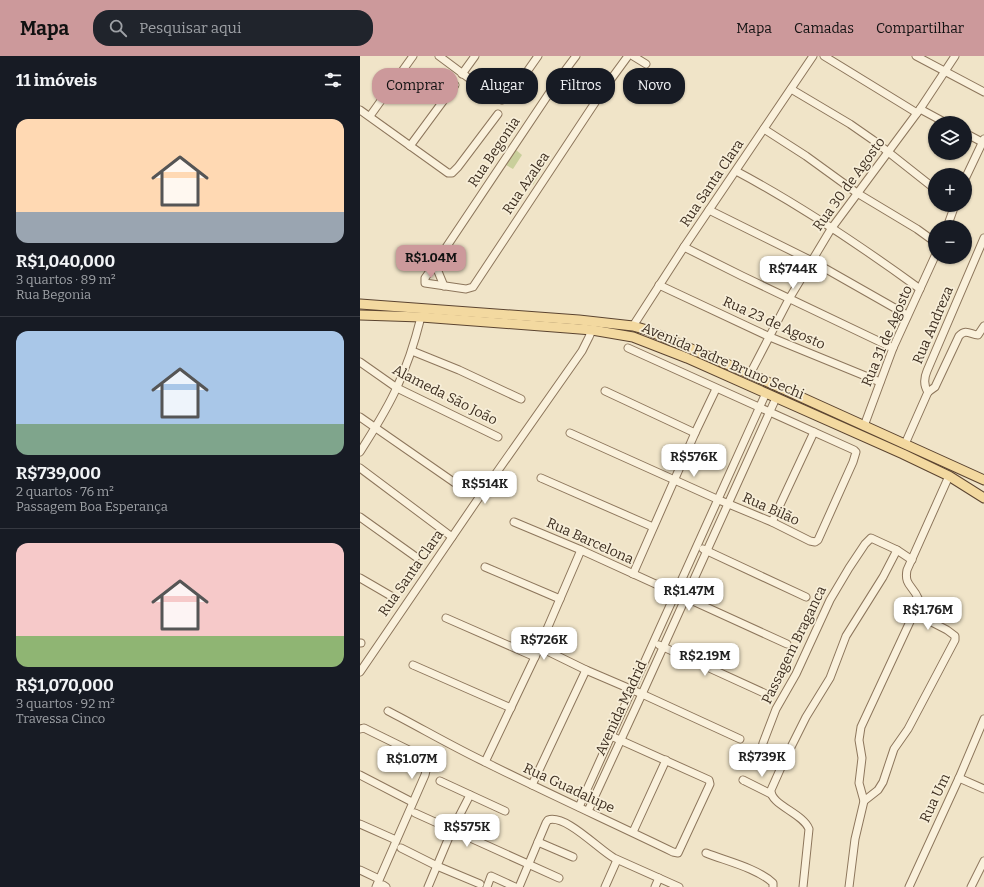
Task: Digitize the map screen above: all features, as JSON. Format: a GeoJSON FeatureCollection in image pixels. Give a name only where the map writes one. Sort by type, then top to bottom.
{"type":"FeatureCollection","features":[{"type":"Feature","properties":{"kind":"main road","name":"Avenida Padre Bruno Sechi"},"geometry":{"type":"LineString","coordinates":[[360,304],[579,320],[633,326],[655,333],[750,374],[984,480]]}},
{"type":"Feature","properties":{"kind":"main road","name":"Avenida Padre Bruno Sechi"},"geometry":{"type":"LineString","coordinates":[[360,315],[422,316],[592,330],[636,338],[687,358],[949,476],[983,496]]}},
{"type":"Feature","properties":{"kind":"street"},"geometry":{"type":"LineString","coordinates":[[370,116],[413,56]]}},
{"type":"Feature","properties":{"kind":"street"},"geometry":{"type":"LineString","coordinates":[[439,56],[494,97],[499,99],[505,99],[512,93],[538,56]]}},
{"type":"Feature","properties":{"kind":"street"},"geometry":{"type":"LineString","coordinates":[[462,74],[475,56]]}},
{"type":"Feature","properties":{"kind":"street","name":"Rua Begonia"},"geometry":{"type":"LineString","coordinates":[[567,68],[576,56]]}},
{"type":"Feature","properties":{"kind":"street","name":"Rua Azalea"},"geometry":{"type":"LineString","coordinates":[[615,74],[628,56]]}},
{"type":"Feature","properties":{"kind":"street"},"geometry":{"type":"LineString","coordinates":[[633,56],[646,64]]}},
{"type":"Feature","properties":{"kind":"street","name":"Rua Santa Clara"},"geometry":{"type":"LineString","coordinates":[[633,326],[684,247],[814,56]]}},
{"type":"Feature","properties":{"kind":"street"},"geometry":{"type":"LineString","coordinates":[[824,56],[918,111],[930,116]]}},
{"type":"Feature","properties":{"kind":"street"},"geometry":{"type":"LineString","coordinates":[[916,56],[984,92]]}},
{"type":"Feature","properties":{"kind":"street","name":"Rua 30 de Agosto"},"geometry":{"type":"LineString","coordinates":[[750,374],[789,298],[832,229],[918,111],[955,56]]}},
{"type":"Feature","properties":{"kind":"street"},"geometry":{"type":"LineString","coordinates":[[791,89],[850,124],[888,151],[928,183]]}},
{"type":"Feature","properties":{"kind":"street","name":"Rua Begonia"},"geometry":{"type":"LineString","coordinates":[[426,284],[424,283],[425,278],[546,98]]}},
{"type":"Feature","properties":{"kind":"street"},"geometry":{"type":"LineString","coordinates":[[410,146],[441,104]]}},
{"type":"Feature","properties":{"kind":"street","name":"Rua Azalea"},"geometry":{"type":"LineString","coordinates":[[426,284],[466,289],[473,287],[594,104]]}},
{"type":"Feature","properties":{"kind":"street"},"geometry":{"type":"LineString","coordinates":[[360,110],[448,173],[452,173],[458,167],[498,114]]}},
{"type":"Feature","properties":{"kind":"street"},"geometry":{"type":"LineString","coordinates":[[764,129],[806,156],[857,193],[928,237]]}},
{"type":"Feature","properties":{"kind":"street"},"geometry":{"type":"LineString","coordinates":[[970,168],[983,140],[972,136]]}},
{"type":"Feature","properties":{"kind":"street"},"geometry":{"type":"LineString","coordinates":[[736,171],[777,194],[832,229],[886,264],[920,289]]}},
{"type":"Feature","properties":{"kind":"street"},"geometry":{"type":"LineString","coordinates":[[709,210],[812,261],[908,315]]}},
{"type":"Feature","properties":{"kind":"street","name":"Rua Andreza"},"geometry":{"type":"LineString","coordinates":[[905,444],[928,392],[925,386],[927,371],[984,238]]}},
{"type":"Feature","properties":{"kind":"street"},"geometry":{"type":"LineString","coordinates":[[684,247],[893,348]]}},
{"type":"Feature","properties":{"kind":"street"},"geometry":{"type":"LineString","coordinates":[[435,264],[444,286]]}},
{"type":"Feature","properties":{"kind":"street","name":"Rua 31 de Agosto"},"geometry":{"type":"LineString","coordinates":[[864,426],[893,348],[931,264]]}},
{"type":"Feature","properties":{"kind":"street","name":"Rua 23 de Agosto"},"geometry":{"type":"LineString","coordinates":[[659,285],[770,336],[880,382]]}},
{"type":"Feature","properties":{"kind":"street"},"geometry":{"type":"LineString","coordinates":[[360,452],[397,388],[412,352],[422,316]]}},
{"type":"Feature","properties":{"kind":"street"},"geometry":{"type":"LineString","coordinates":[[928,392],[935,387],[959,336],[964,332],[978,335],[984,326]]}},
{"type":"Feature","properties":{"kind":"street","name":"Rua Santa Clara"},"geometry":{"type":"LineString","coordinates":[[360,672],[582,351],[592,330]]}},
{"type":"Feature","properties":{"kind":"street"},"geometry":{"type":"LineString","coordinates":[[628,348],[814,432],[772,522]]}},
{"type":"Feature","properties":{"kind":"street"},"geometry":{"type":"LineString","coordinates":[[412,352],[459,370],[521,399]]}},
{"type":"Feature","properties":{"kind":"street","name":"Alameda São João"},"geometry":{"type":"LineString","coordinates":[[360,362],[397,388],[498,437]]}},
{"type":"Feature","properties":{"kind":"street"},"geometry":{"type":"LineString","coordinates":[[633,574],[716,389]]}},
{"type":"Feature","properties":{"kind":"street"},"geometry":{"type":"LineString","coordinates":[[605,391],[695,433]]}},
{"type":"Feature","properties":{"kind":"street","name":"Avenida Madrid"},"geometry":{"type":"LineString","coordinates":[[579,807],[698,547],[766,393]]}},
{"type":"Feature","properties":{"kind":"street","name":"Avenida Madrid"},"geometry":{"type":"LineString","coordinates":[[588,811],[664,647],[776,398]]}},
{"type":"Feature","properties":{"kind":"street"},"geometry":{"type":"LineString","coordinates":[[360,417],[455,483]]}},
{"type":"Feature","properties":{"kind":"street","name":"Rua Bilão"},"geometry":{"type":"LineString","coordinates":[[570,432],[815,542],[818,540],[853,462],[856,452],[851,448],[814,432]]}},
{"type":"Feature","properties":{"kind":"street"},"geometry":{"type":"LineString","coordinates":[[360,468],[452,537]]}},
{"type":"Feature","properties":{"kind":"street"},"geometry":{"type":"LineString","coordinates":[[849,887],[856,839],[864,801],[859,783],[862,758],[859,740],[861,727],[914,613],[918,598],[907,582],[906,577],[949,476]]}},
{"type":"Feature","properties":{"kind":"street"},"geometry":{"type":"LineString","coordinates":[[541,478],[653,527]]}},
{"type":"Feature","properties":{"kind":"street"},"geometry":{"type":"LineString","coordinates":[[360,517],[416,557]]}},
{"type":"Feature","properties":{"kind":"street","name":"Rua Barcelona"},"geometry":{"type":"LineString","coordinates":[[514,522],[581,550],[787,644]]}},
{"type":"Feature","properties":{"kind":"street","name":"Passagem Braganca"},"geometry":{"type":"LineString","coordinates":[[783,763],[764,753],[762,748],[776,709],[796,674],[840,582],[869,539],[873,538],[898,550]]}},
{"type":"Feature","properties":{"kind":"street"},"geometry":{"type":"LineString","coordinates":[[698,547],[806,597]]}},
{"type":"Feature","properties":{"kind":"street"},"geometry":{"type":"LineString","coordinates":[[485,762],[535,657],[581,550]]}},
{"type":"Feature","properties":{"kind":"street"},"geometry":{"type":"LineString","coordinates":[[771,794],[771,790],[783,763],[806,717],[830,678],[846,636],[898,550],[912,560]]}},
{"type":"Feature","properties":{"kind":"street"},"geometry":{"type":"LineString","coordinates":[[485,567],[560,599]]}},
{"type":"Feature","properties":{"kind":"street"},"geometry":{"type":"LineString","coordinates":[[360,578],[391,596]]}},
{"type":"Feature","properties":{"kind":"street"},"geometry":{"type":"LineString","coordinates":[[864,801],[878,790],[883,782],[894,749],[908,728],[956,640],[947,630],[914,613]]}},
{"type":"Feature","properties":{"kind":"street"},"geometry":{"type":"LineString","coordinates":[[446,618],[535,657]]}},
{"type":"Feature","properties":{"kind":"street"},"geometry":{"type":"LineString","coordinates":[[654,643],[764,694]]}},
{"type":"Feature","properties":{"kind":"street"},"geometry":{"type":"LineString","coordinates":[[539,647],[586,670],[740,739]]}},
{"type":"Feature","properties":{"kind":"street"},"geometry":{"type":"LineString","coordinates":[[413,666],[511,708]]}},
{"type":"Feature","properties":{"kind":"street"},"geometry":{"type":"LineString","coordinates":[[532,785],[586,670]]}},
{"type":"Feature","properties":{"kind":"street","name":"Rua Guadalupe"},"geometry":{"type":"LineString","coordinates":[[388,711],[485,762],[673,852],[678,853],[710,784],[709,780],[666,760]]}},
{"type":"Feature","properties":{"kind":"street","name":"Rua Um"},"geometry":{"type":"LineString","coordinates":[[909,887],[959,778],[984,719]]}},
{"type":"Feature","properties":{"kind":"street"},"geometry":{"type":"LineString","coordinates":[[360,729],[364,728],[421,756],[428,763],[425,775],[396,840],[381,885],[360,870]]}},
{"type":"Feature","properties":{"kind":"street"},"geometry":{"type":"LineString","coordinates":[[611,736],[666,760],[632,832]]}},
{"type":"Feature","properties":{"kind":"street"},"geometry":{"type":"LineString","coordinates":[[360,775],[412,802]]}},
{"type":"Feature","properties":{"kind":"street"},"geometry":{"type":"LineString","coordinates":[[959,778],[984,789]]}},
{"type":"Feature","properties":{"kind":"street"},"geometry":{"type":"LineString","coordinates":[[743,780],[771,794],[774,799],[800,818],[808,826],[809,840],[804,887]]}},
{"type":"Feature","properties":{"kind":"street"},"geometry":{"type":"LineString","coordinates":[[440,781],[505,811]]}},
{"type":"Feature","properties":{"kind":"street"},"geometry":{"type":"LineString","coordinates":[[428,887],[452,830],[470,795]]}},
{"type":"Feature","properties":{"kind":"street"},"geometry":{"type":"LineString","coordinates":[[415,813],[559,878]]}},
{"type":"Feature","properties":{"kind":"street"},"geometry":{"type":"LineString","coordinates":[[519,887],[546,823],[548,820],[552,819],[569,825],[582,832],[592,839],[606,853],[617,860],[679,887]]}},
{"type":"Feature","properties":{"kind":"street"},"geometry":{"type":"LineString","coordinates":[[360,824],[396,840]]}},
{"type":"Feature","properties":{"kind":"street"},"geometry":{"type":"LineString","coordinates":[[538,842],[572,857]]}},
{"type":"Feature","properties":{"kind":"street"},"geometry":{"type":"LineString","coordinates":[[401,848],[437,866],[480,884]]}},
{"type":"Feature","properties":{"kind":"street"},"geometry":{"type":"LineString","coordinates":[[706,853],[759,874],[771,881],[773,883],[773,887]]}},
{"type":"Feature","properties":{"kind":"street"},"geometry":{"type":"LineString","coordinates":[[605,887],[617,860]]}},
{"type":"Feature","properties":{"kind":"street"},"geometry":{"type":"LineString","coordinates":[[971,887],[984,861]]}},
{"type":"Feature","properties":{"kind":"street"},"geometry":{"type":"LineString","coordinates":[[487,887],[491,876],[515,887]]}},
{"type":"Feature","properties":{"kind":"street"},"geometry":{"type":"LineString","coordinates":[[655,887],[659,878]]}},
{"type":"Feature","properties":{"kind":"green space"},"geometry":{"type":"Polygon","coordinates":[[[516,150],[522,155],[513,169],[506,165],[516,150]]]}},
{"type":"Feature","properties":{"kind":"green space"},"geometry":{"type":"Polygon","coordinates":[[[536,164],[543,168],[533,185],[526,180],[536,164]]]}}]}
